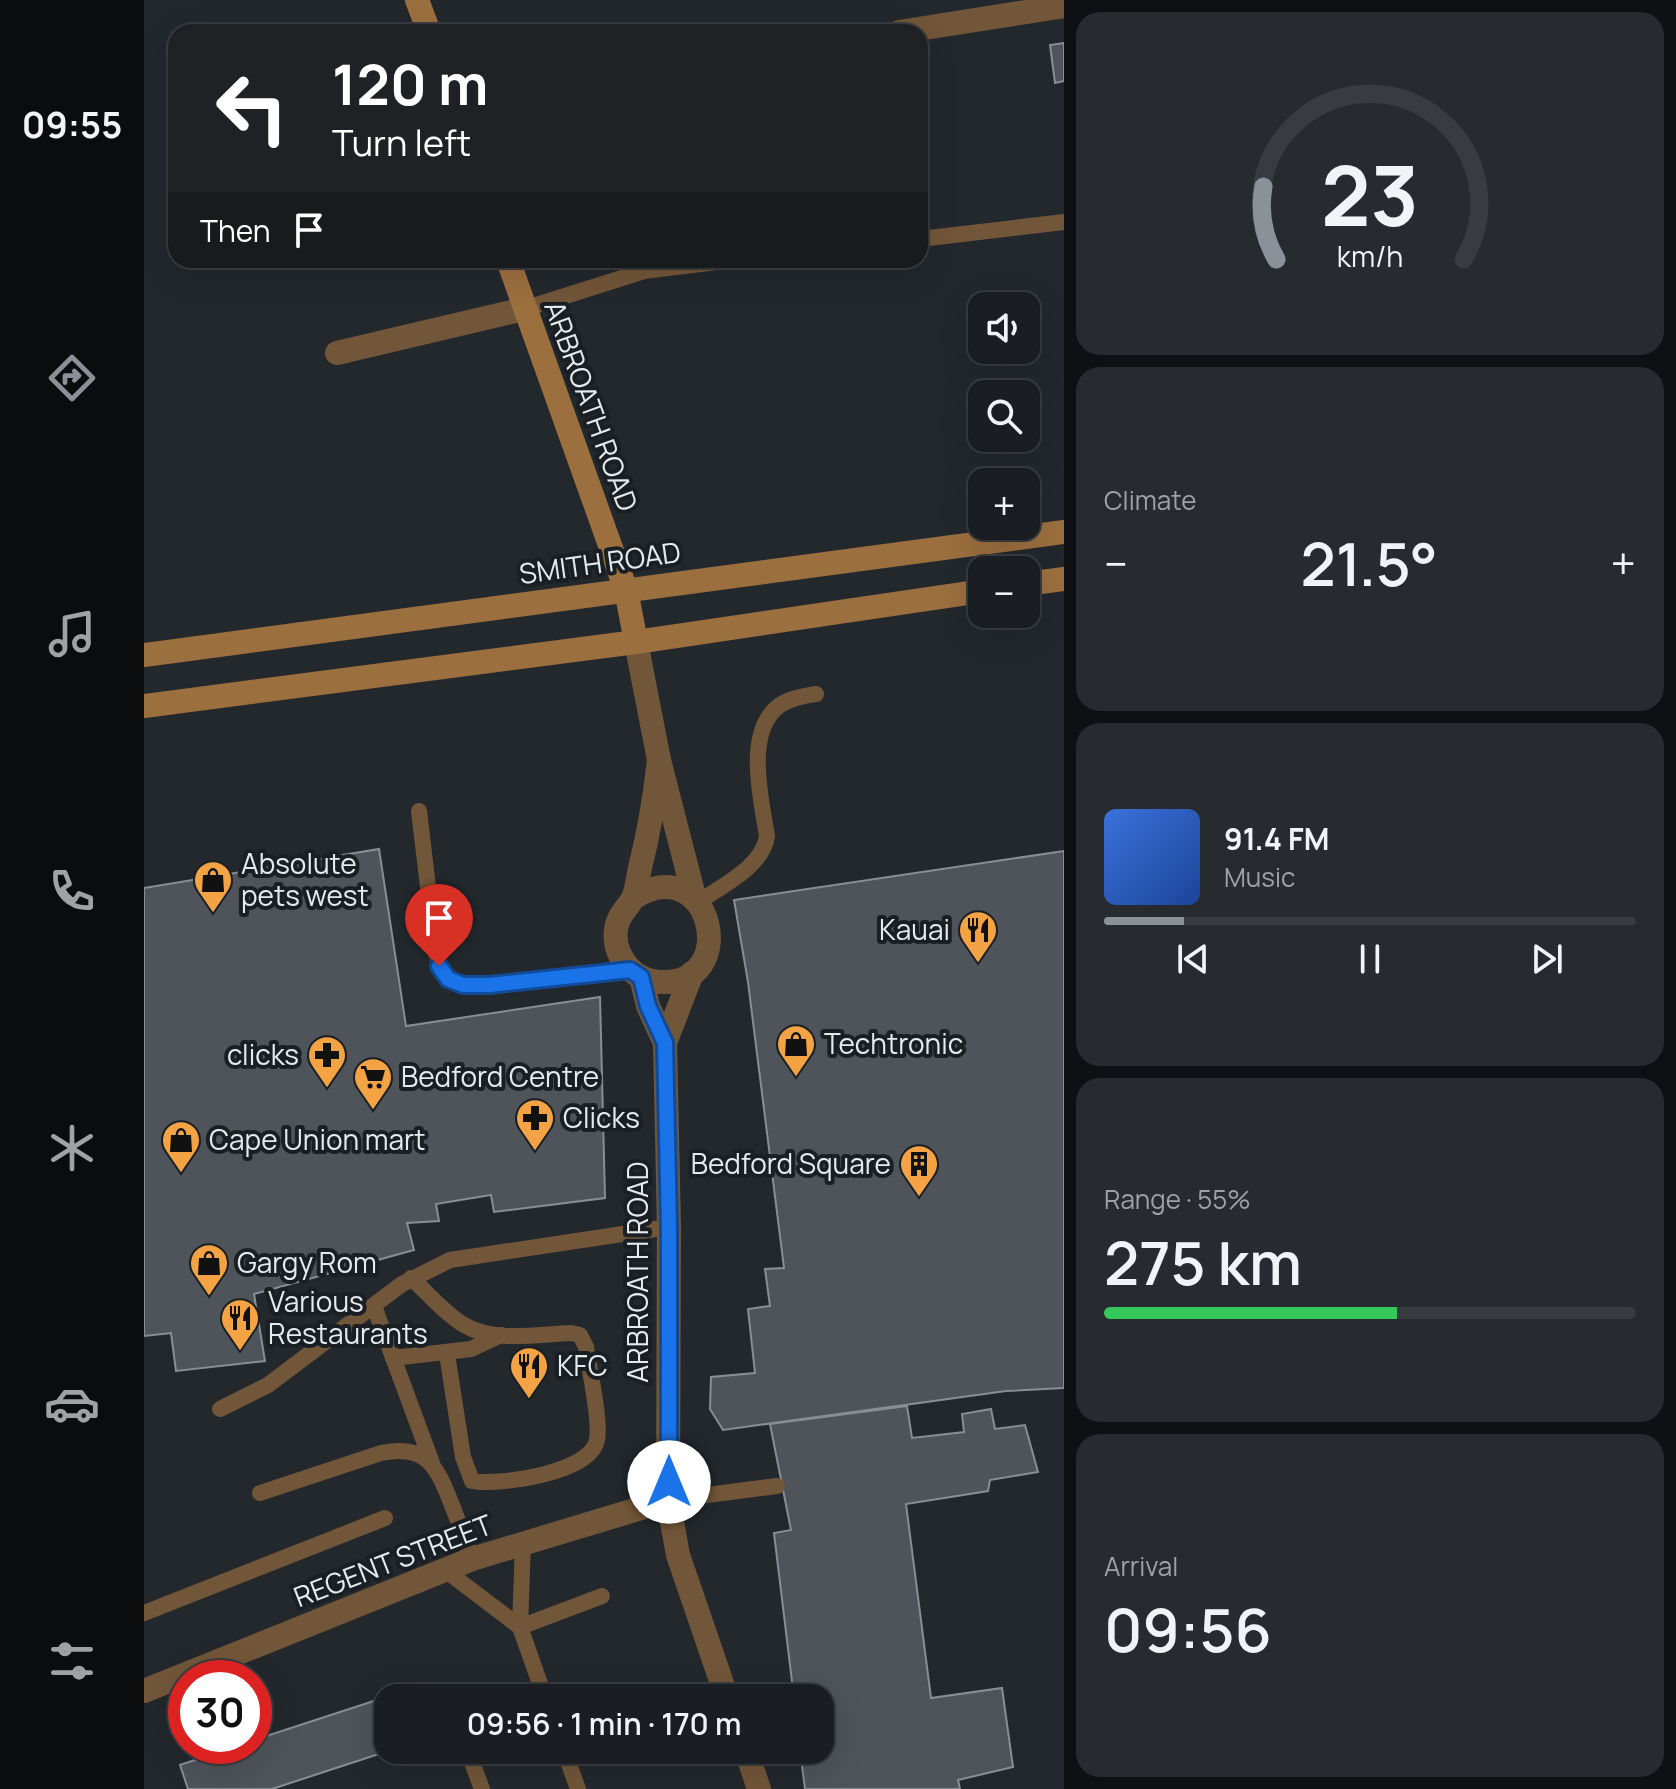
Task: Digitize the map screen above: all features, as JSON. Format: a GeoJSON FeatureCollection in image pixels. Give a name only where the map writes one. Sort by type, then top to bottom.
{"type":"FeatureCollection","features":[{"type":"Feature","properties":{"kind":"main road"},"geometry":{"type":"LineString","coordinates":[[417,0],[426,24]]}},
{"type":"Feature","properties":{"kind":"main road","name":"ARBROATH ROAD"},"geometry":{"type":"LineString","coordinates":[[511,268],[626,590],[636,642]]}},
{"type":"Feature","properties":{"kind":"main road","name":"SMITH ROAD"},"geometry":{"type":"LineString","coordinates":[[144,655],[1064,532]]}},
{"type":"Feature","properties":{"kind":"main road"},"geometry":{"type":"LineString","coordinates":[[1040,582],[1064,579]]}},
{"type":"Feature","properties":{"kind":"main road"},"geometry":{"type":"LineString","coordinates":[[144,706],[636,642],[968,593]]}},
{"type":"Feature","properties":{"kind":"street"},"geometry":{"type":"LineString","coordinates":[[928,27],[1064,6]]}},
{"type":"Feature","properties":{"kind":"street"},"geometry":{"type":"LineString","coordinates":[[337,353],[524,309]]}},
{"type":"Feature","properties":{"kind":"street","name":"ARBROATH ROAD"},"geometry":{"type":"LineString","coordinates":[[636,642],[659,760],[696,901]]}},
{"type":"Feature","properties":{"kind":"street","name":"ARBROATH ROAD"},"geometry":{"type":"LineString","coordinates":[[633,898],[655,801],[659,760]]}},
{"type":"Feature","properties":{"kind":"street"},"geometry":{"type":"LineString","coordinates":[[657,888],[670,888],[696,901],[707,918],[710,933],[709,948],[692,973],[667,983],[653,982],[635,974],[620,957],[615,941],[616,926],[622,911],[633,898],[657,888]]}},
{"type":"Feature","properties":{"kind":"street","name":"ARBROATH ROAD"},"geometry":{"type":"LineString","coordinates":[[692,973],[665,1043],[669,1227],[668,1500],[678,1555],[722,1684]]}},
{"type":"Feature","properties":{"kind":"street","name":"ARBROATH ROAD"},"geometry":{"type":"LineString","coordinates":[[635,974],[665,1043]]}},
{"type":"Feature","properties":{"kind":"street","name":"REGENT STREET"},"geometry":{"type":"LineString","coordinates":[[144,1691],[472,1559],[668,1500]]}},
{"type":"Feature","properties":{"kind":"street"},"geometry":{"type":"LineString","coordinates":[[751,1764],[759,1789]]}},
{"type":"Feature","properties":{"kind":"lane"},"geometry":{"type":"LineString","coordinates":[[928,238],[1064,222]]}},
{"type":"Feature","properties":{"kind":"lane"},"geometry":{"type":"LineString","coordinates":[[524,309],[644,271],[668,268]]}},
{"type":"Feature","properties":{"kind":"lane"},"geometry":{"type":"LineString","coordinates":[[696,901],[755,862],[766,848],[758,754],[763,723],[782,703],[816,694]]}},
{"type":"Feature","properties":{"kind":"lane"},"geometry":{"type":"LineString","coordinates":[[419,811],[435,946],[439,966],[448,979],[463,985],[489,985],[635,974]]}},
{"type":"Feature","properties":{"kind":"lane"},"geometry":{"type":"LineString","coordinates":[[220,1409],[268,1385],[411,1278],[450,1260],[669,1227]]}},
{"type":"Feature","properties":{"kind":"lane"},"geometry":{"type":"LineString","coordinates":[[411,1278],[463,1324],[482,1333],[580,1335],[597,1440],[594,1449],[562,1469],[506,1482],[472,1481],[463,1457],[447,1354]]}},
{"type":"Feature","properties":{"kind":"lane"},"geometry":{"type":"LineString","coordinates":[[374,1306],[432,1463],[444,1482],[472,1559]]}},
{"type":"Feature","properties":{"kind":"lane"},"geometry":{"type":"LineString","coordinates":[[393,1358],[447,1354],[480,1347],[501,1335]]}},
{"type":"Feature","properties":{"kind":"lane"},"geometry":{"type":"LineString","coordinates":[[260,1493],[397,1449],[418,1453],[432,1463]]}},
{"type":"Feature","properties":{"kind":"lane"},"geometry":{"type":"LineString","coordinates":[[668,1500],[777,1486]]}},
{"type":"Feature","properties":{"kind":"lane"},"geometry":{"type":"LineString","coordinates":[[144,1613],[385,1518]]}},
{"type":"Feature","properties":{"kind":"lane"},"geometry":{"type":"LineString","coordinates":[[523,1544],[520,1627],[540,1684]]}},
{"type":"Feature","properties":{"kind":"lane"},"geometry":{"type":"LineString","coordinates":[[445,1570],[520,1627]]}},
{"type":"Feature","properties":{"kind":"lane"},"geometry":{"type":"LineString","coordinates":[[520,1627],[602,1596]]}},
{"type":"Feature","properties":{"kind":"lane"},"geometry":{"type":"LineString","coordinates":[[473,1764],[482,1789]]}},
{"type":"Feature","properties":{"kind":"lane"},"geometry":{"type":"LineString","coordinates":[[569,1764],[578,1789]]}},
{"type":"Feature","properties":{"kind":"building"},"geometry":{"type":"Polygon","coordinates":[[[1064,43],[1064,81],[1055,83],[1050,45],[1064,43]]]}},
{"type":"Feature","properties":{"kind":"building","name":"Bedford Centre"},"geometry":{"type":"Polygon","coordinates":[[[379,849],[406,1026],[600,997],[605,1198],[494,1212],[491,1195],[436,1204],[439,1221],[407,1223],[414,1250],[254,1294],[265,1361],[176,1371],[171,1333],[144,1336],[144,888],[379,849]]]}},
{"type":"Feature","properties":{"kind":"building","name":"Bedford Square"},"geometry":{"type":"Polygon","coordinates":[[[1064,851],[1064,1388],[1006,1391],[723,1430],[710,1409],[711,1377],[755,1373],[748,1309],[770,1306],[765,1269],[784,1268],[748,982],[734,900],[1064,851]]]}},
{"type":"Feature","properties":{"kind":"building"},"geometry":{"type":"Polygon","coordinates":[[[907,1406],[912,1438],[964,1432],[962,1414],[991,1409],[995,1429],[1025,1425],[1038,1472],[990,1480],[988,1491],[906,1504],[931,1698],[1002,1688],[1013,1767],[958,1780],[960,1789],[805,1789],[802,1764],[834,1764],[834,1684],[792,1684],[774,1533],[791,1530],[770,1424],[907,1406]]]}},
{"type":"Feature","properties":{"kind":"building"},"geometry":{"type":"Polygon","coordinates":[[[374,1701],[374,1756],[272,1789],[188,1789],[180,1765],[183,1764],[272,1764],[272,1734],[374,1701]]]}},
{"type":"Feature","properties":{"kind":"place","name":"Absolute pets west"},"geometry":{"type":"Point","coordinates":[213,914]}},
{"type":"Feature","properties":{"kind":"place","name":"Kauai"},"geometry":{"type":"Point","coordinates":[978,964]}},
{"type":"Feature","properties":{"kind":"place","name":"Techtronic"},"geometry":{"type":"Point","coordinates":[796,1078]}},
{"type":"Feature","properties":{"kind":"place","name":"clicks"},"geometry":{"type":"Point","coordinates":[327,1089]}},
{"type":"Feature","properties":{"kind":"place","name":"Bedford Centre"},"geometry":{"type":"Point","coordinates":[373,1111]}},
{"type":"Feature","properties":{"kind":"place","name":"Clicks"},"geometry":{"type":"Point","coordinates":[535,1152]}},
{"type":"Feature","properties":{"kind":"place","name":"Cape Union mart"},"geometry":{"type":"Point","coordinates":[181,1174]}},
{"type":"Feature","properties":{"kind":"place","name":"Bedford Square"},"geometry":{"type":"Point","coordinates":[919,1198]}},
{"type":"Feature","properties":{"kind":"place","name":"Gargy Rom"},"geometry":{"type":"Point","coordinates":[209,1297]}},
{"type":"Feature","properties":{"kind":"place","name":"Various Restaurants"},"geometry":{"type":"Point","coordinates":[240,1352]}},
{"type":"Feature","properties":{"kind":"place","name":"KFC"},"geometry":{"type":"Point","coordinates":[529,1400]}},
{"type":"Feature","properties":{"kind":"route"},"geometry":{"type":"LineString","coordinates":[[439,966],[448,979],[463,985],[630,970],[641,977],[648,1006],[665,1043],[669,1482]]}}]}
